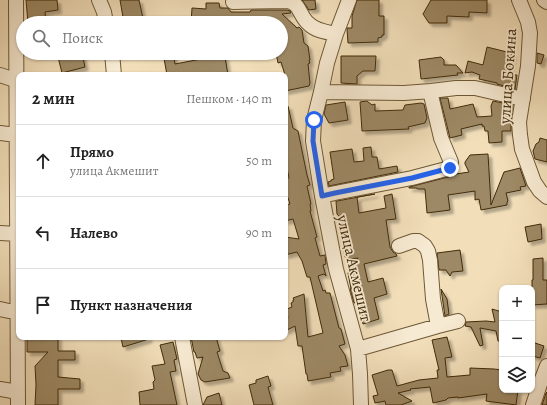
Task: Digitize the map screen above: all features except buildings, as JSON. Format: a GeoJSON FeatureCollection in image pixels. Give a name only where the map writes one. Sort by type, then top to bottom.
{"type":"FeatureCollection","features":[{"type":"Feature","properties":{"kind":"street"},"geometry":{"type":"LineString","coordinates":[[0,133],[16,135],[16,0]]}},
{"type":"Feature","properties":{"kind":"street"},"geometry":{"type":"LineString","coordinates":[[99,0],[105,16]]}},
{"type":"Feature","properties":{"kind":"street","name":"улица Акмешит"},"geometry":{"type":"LineString","coordinates":[[349,0],[327,63],[314,120],[313,141],[336,270],[358,349],[361,405]]}},
{"type":"Feature","properties":{"kind":"street","name":"улица Бокина"},"geometry":{"type":"LineString","coordinates":[[518,0],[528,22],[530,33],[528,66],[519,122],[522,149],[534,182],[540,191],[547,197]]}},
{"type":"Feature","properties":{"kind":"street"},"geometry":{"type":"LineString","coordinates":[[233,2],[292,2],[297,5],[301,15],[315,29],[336,34]]}},
{"type":"Feature","properties":{"kind":"street"},"geometry":{"type":"LineString","coordinates":[[113,60],[114,72]]}},
{"type":"Feature","properties":{"kind":"street"},"geometry":{"type":"LineString","coordinates":[[0,75],[12,79],[16,78]]}},
{"type":"Feature","properties":{"kind":"street"},"geometry":{"type":"LineString","coordinates":[[321,92],[385,93],[475,88],[523,99]]}},
{"type":"Feature","properties":{"kind":"street"},"geometry":{"type":"LineString","coordinates":[[322,196],[412,178],[450,168],[451,162],[442,138],[430,91]]}},
{"type":"Feature","properties":{"kind":"street"},"geometry":{"type":"LineString","coordinates":[[0,233],[16,234]]}},
{"type":"Feature","properties":{"kind":"street"},"geometry":{"type":"LineString","coordinates":[[399,246],[413,241],[418,241],[425,246],[428,251],[438,326]]}},
{"type":"Feature","properties":{"kind":"street"},"geometry":{"type":"LineString","coordinates":[[0,309],[9,311],[16,310]]}},
{"type":"Feature","properties":{"kind":"street"},"geometry":{"type":"LineString","coordinates":[[358,349],[458,321]]}},
{"type":"Feature","properties":{"kind":"street"},"geometry":{"type":"LineString","coordinates":[[0,389],[18,399],[18,340]]}},
{"type":"Feature","properties":{"kind":"street"},"geometry":{"type":"LineString","coordinates":[[183,340],[195,405]]}},
{"type":"Feature","properties":{"kind":"street"},"geometry":{"type":"LineString","coordinates":[[533,405],[547,366]]}},
{"type":"Feature","properties":{"kind":"route"},"geometry":{"type":"LineString","coordinates":[[314,120],[313,141],[322,196],[412,178],[450,168]]}}]}
